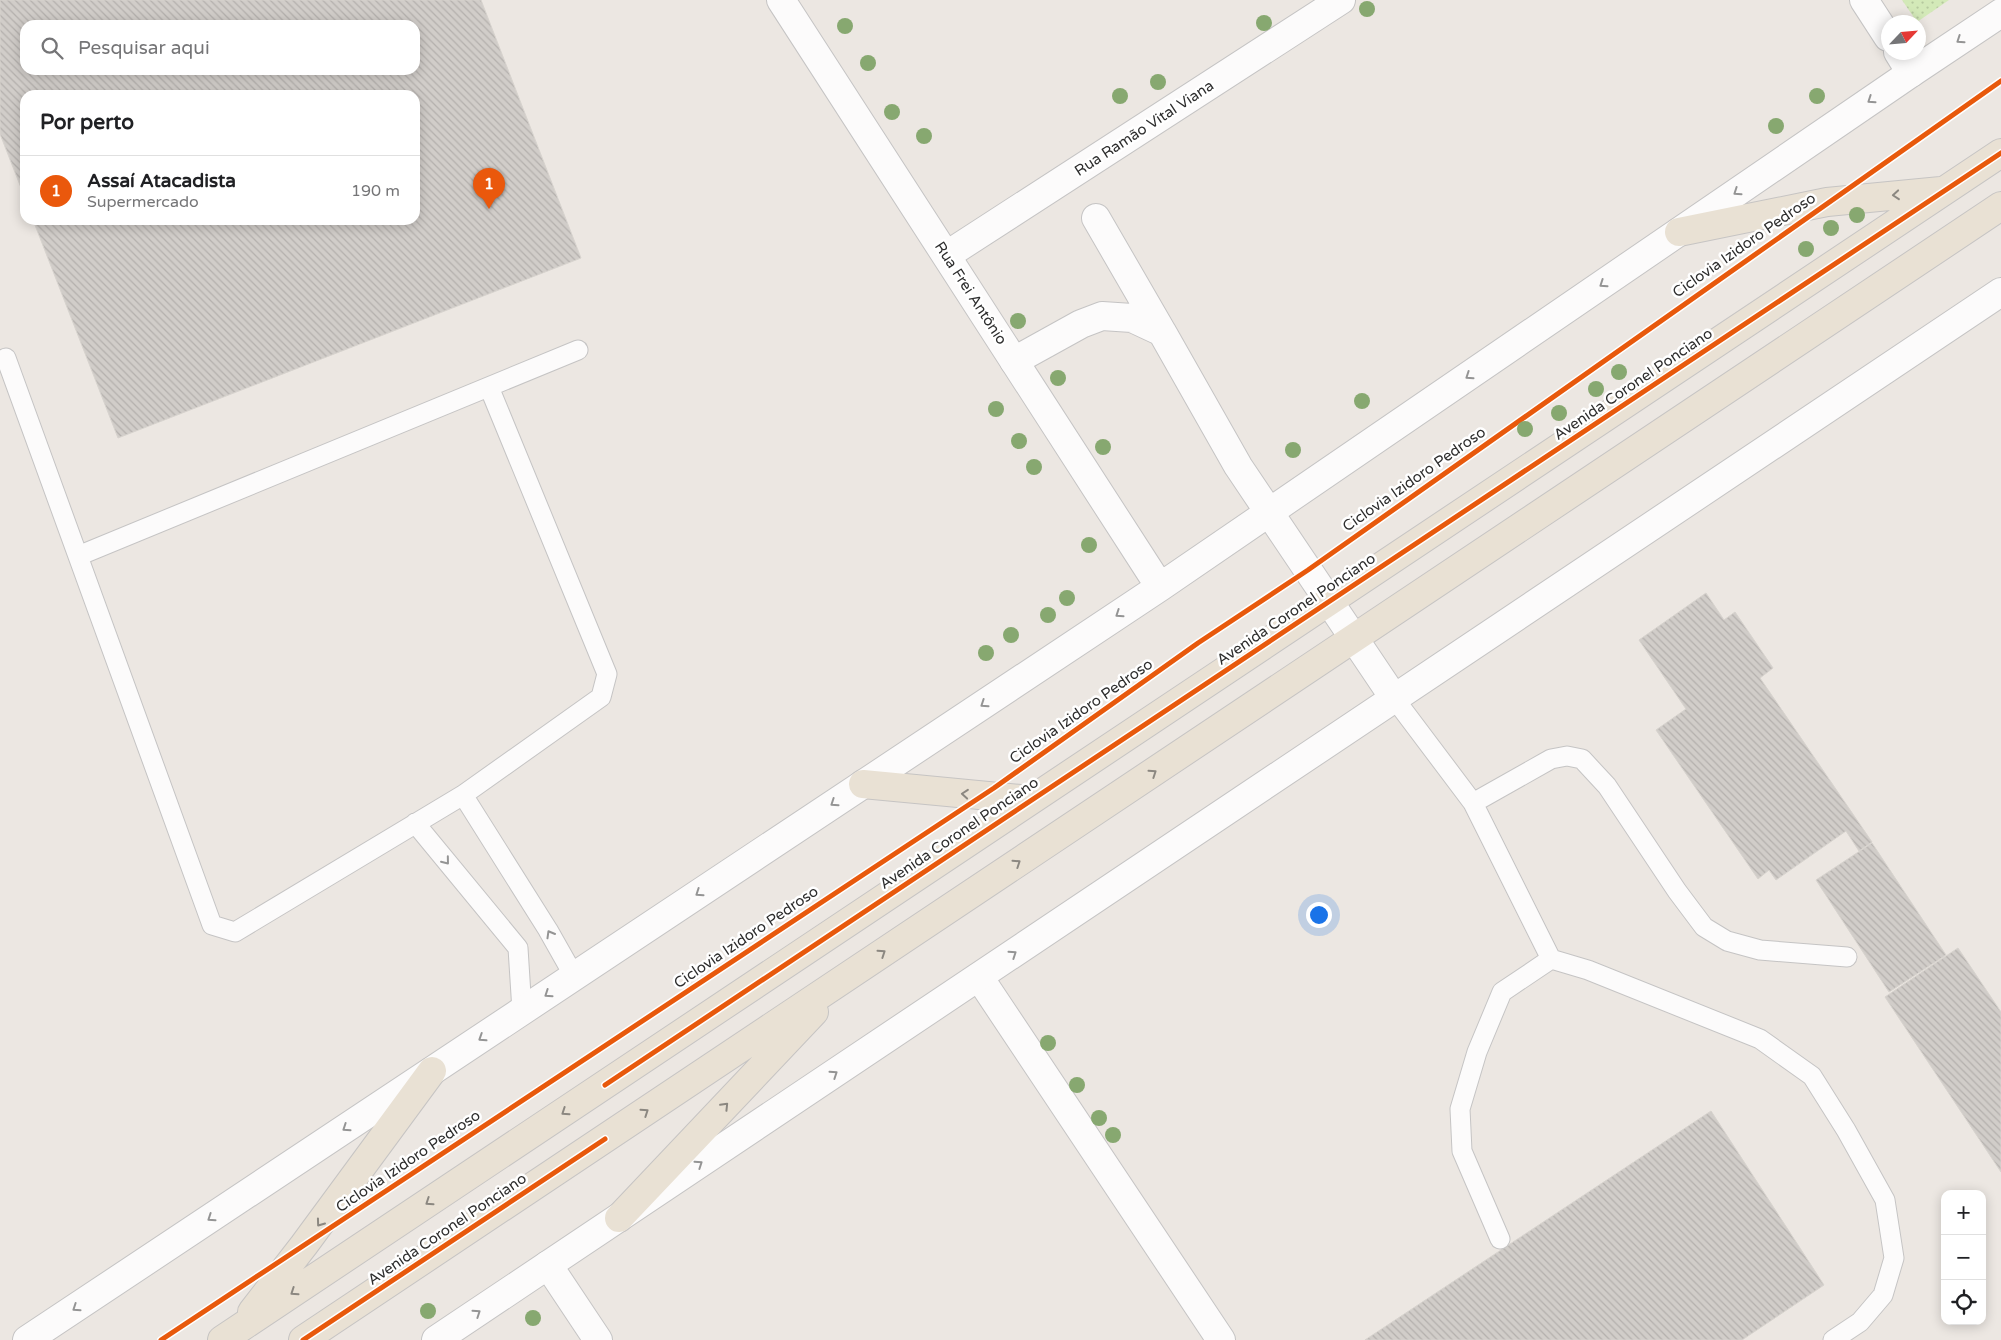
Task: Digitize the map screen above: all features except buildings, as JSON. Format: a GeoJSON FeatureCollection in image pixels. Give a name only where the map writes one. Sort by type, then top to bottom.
{"type":"FeatureCollection","features":[{"type":"Feature","properties":{"kind":"main road","name":"Rua Frei Antônio"},"geometry":{"type":"LineString","coordinates":[[781,0],[1160,587]]}},
{"type":"Feature","properties":{"kind":"main road","name":"Rua Ramão Vital Viana"},"geometry":{"type":"LineString","coordinates":[[947,255],[1341,0]]}},
{"type":"Feature","properties":{"kind":"main road"},"geometry":{"type":"LineString","coordinates":[[1864,0],[1881,26]]}},
{"type":"Feature","properties":{"kind":"main road"},"geometry":{"type":"LineString","coordinates":[[27,1340],[1160,587],[1678,232],[1905,62],[2001,13]]}},
{"type":"Feature","properties":{"kind":"main road","name":"Avenida Coronel Ponciano"},"geometry":{"type":"LineString","coordinates":[[229,1335],[2001,153]]}},
{"type":"Feature","properties":{"kind":"main road"},"geometry":{"type":"LineString","coordinates":[[1678,232],[1827,202],[1945,191]]}},
{"type":"Feature","properties":{"kind":"main road"},"geometry":{"type":"LineString","coordinates":[[619,1218],[849,976],[2001,206]]}},
{"type":"Feature","properties":{"kind":"main road"},"geometry":{"type":"LineString","coordinates":[[1096,218],[1238,466],[1394,698]]}},
{"type":"Feature","properties":{"kind":"main road"},"geometry":{"type":"LineString","coordinates":[[436,1340],[2001,292]]}},
{"type":"Feature","properties":{"kind":"main road"},"geometry":{"type":"LineString","coordinates":[[1014,360],[1081,324],[1102,316],[1132,318],[1162,332]]}},
{"type":"Feature","properties":{"kind":"main road"},"geometry":{"type":"LineString","coordinates":[[1197,690],[1209,695],[1216,702],[1220,713],[1217,730]]}},
{"type":"Feature","properties":{"kind":"main road"},"geometry":{"type":"LineString","coordinates":[[863,784],[1031,800]]}},
{"type":"Feature","properties":{"kind":"main road","name":"Avenida Coronel Ponciano"},"geometry":{"type":"LineString","coordinates":[[303,1340],[849,976]]}},
{"type":"Feature","properties":{"kind":"main road"},"geometry":{"type":"LineString","coordinates":[[979,977],[1221,1340]]}},
{"type":"Feature","properties":{"kind":"main road"},"geometry":{"type":"LineString","coordinates":[[229,1335],[304,1245],[432,1071]]}},
{"type":"Feature","properties":{"kind":"main road"},"geometry":{"type":"LineString","coordinates":[[548,1265],[598,1340]]}},
{"type":"Feature","properties":{"kind":"lane"},"geometry":{"type":"LineString","coordinates":[[78,556],[578,350]]}},
{"type":"Feature","properties":{"kind":"lane"},"geometry":{"type":"LineString","coordinates":[[6,358],[212,925],[235,932],[463,795],[601,697],[606,674],[489,387]]}},
{"type":"Feature","properties":{"kind":"lane"},"geometry":{"type":"LineString","coordinates":[[1394,698],[1473,803],[1550,959],[1588,970],[1760,1039],[1812,1076],[1846,1130],[1886,1200],[1894,1258],[1883,1295],[1860,1322],[1833,1340]]}},
{"type":"Feature","properties":{"kind":"lane"},"geometry":{"type":"LineString","coordinates":[[1473,803],[1551,759],[1567,756],[1582,759],[1607,786],[1677,891],[1704,927],[1727,941],[1760,950],[1847,958]]}},
{"type":"Feature","properties":{"kind":"lane"},"geometry":{"type":"LineString","coordinates":[[463,795],[548,930],[574,976]]}},
{"type":"Feature","properties":{"kind":"lane"},"geometry":{"type":"LineString","coordinates":[[415,823],[518,948],[522,1011]]}},
{"type":"Feature","properties":{"kind":"lane"},"geometry":{"type":"LineString","coordinates":[[1500,1239],[1462,1151],[1460,1109],[1477,1052],[1502,992],[1550,959]]}},
{"type":"Feature","properties":{"kind":"green space"},"geometry":{"type":"Polygon","coordinates":[[[1902,0],[1949,0],[1926,16],[1912,15],[1902,0]]]}},
{"type":"Feature","properties":{"kind":"cycle path","name":"Ciclovia Izidoro Pedroso"},"geometry":{"type":"LineString","coordinates":[[161,1340],[994,788],[1198,643],[1308,570],[2001,81]]}},
{"type":"Feature","properties":{"kind":"cycle path"},"geometry":{"type":"LineString","coordinates":[[605,1085],[2001,153]]}},
{"type":"Feature","properties":{"kind":"cycle path"},"geometry":{"type":"LineString","coordinates":[[303,1340],[605,1139]]}},
{"type":"Feature","properties":{"kind":"place","name":"Assaí Atacadista"},"geometry":{"type":"Point","coordinates":[489,209]}}]}
